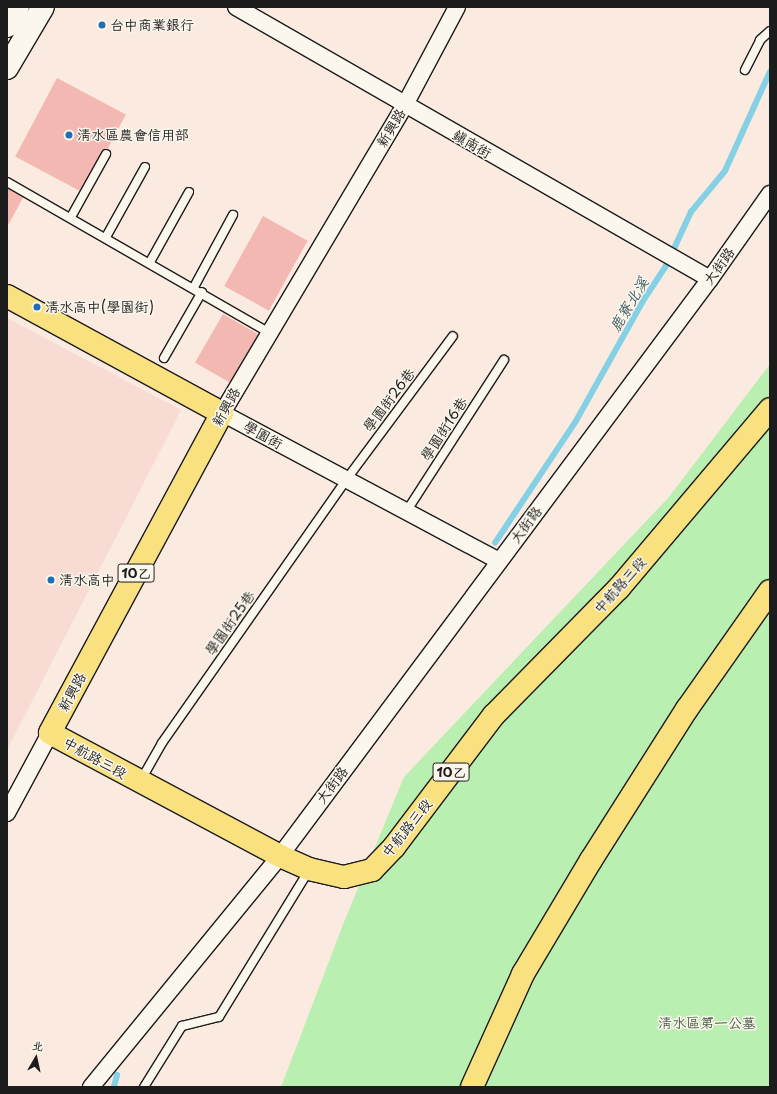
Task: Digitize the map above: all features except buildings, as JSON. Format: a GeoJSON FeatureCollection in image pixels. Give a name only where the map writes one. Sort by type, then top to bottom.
{"type":"FeatureCollection","features":[{"type":"Feature","properties":{"kind":"main road","name":"學園街"},"geometry":{"type":"LineString","coordinates":[[7,296],[222,413]]}},
{"type":"Feature","properties":{"kind":"main road","name":"中航路三段"},"geometry":{"type":"LineString","coordinates":[[50,733],[139,783],[280,856],[309,869],[344,877],[372,870],[394,847],[494,715],[619,588],[770,409]]}},
{"type":"Feature","properties":{"kind":"main road","name":"新興路"},"geometry":{"type":"LineString","coordinates":[[50,733],[222,413]]}},
{"type":"Feature","properties":{"kind":"main road"},"geometry":{"type":"LineString","coordinates":[[472,1087],[523,974],[591,860],[687,709],[770,591]]}},
{"type":"Feature","properties":{"kind":"street"},"geometry":{"type":"LineString","coordinates":[[7,26],[18,7]]}},
{"type":"Feature","properties":{"kind":"street"},"geometry":{"type":"LineString","coordinates":[[7,68],[43,7]]}},
{"type":"Feature","properties":{"kind":"street","name":"鎮南街"},"geometry":{"type":"LineString","coordinates":[[236,7],[404,105],[710,279]]}},
{"type":"Feature","properties":{"kind":"street","name":"新興路"},"geometry":{"type":"LineString","coordinates":[[222,413],[268,332],[404,105],[457,7]]}},
{"type":"Feature","properties":{"kind":"street","name":"大街路"},"geometry":{"type":"LineString","coordinates":[[91,1087],[280,856],[710,279],[770,194]]}},
{"type":"Feature","properties":{"kind":"street","name":"學園街"},"geometry":{"type":"LineString","coordinates":[[222,413],[499,561]]}},
{"type":"Feature","properties":{"kind":"street","name":"新興路"},"geometry":{"type":"LineString","coordinates":[[7,813],[50,733]]}},
{"type":"Feature","properties":{"kind":"lane"},"geometry":{"type":"LineString","coordinates":[[745,70],[760,40],[770,31]]}},
{"type":"Feature","properties":{"kind":"lane"},"geometry":{"type":"LineString","coordinates":[[71,217],[106,154]]}},
{"type":"Feature","properties":{"kind":"lane"},"geometry":{"type":"LineString","coordinates":[[106,237],[145,166]]}},
{"type":"Feature","properties":{"kind":"lane"},"geometry":{"type":"LineString","coordinates":[[7,182],[194,287],[268,332]]}},
{"type":"Feature","properties":{"kind":"lane"},"geometry":{"type":"LineString","coordinates":[[150,262],[190,192]]}},
{"type":"Feature","properties":{"kind":"lane"},"geometry":{"type":"LineString","coordinates":[[194,287],[233,215]]}},
{"type":"Feature","properties":{"kind":"lane"},"geometry":{"type":"LineString","coordinates":[[164,358],[202,292]]}},
{"type":"Feature","properties":{"kind":"lane","name":"學園街26巷"},"geometry":{"type":"LineString","coordinates":[[346,480],[453,336]]}},
{"type":"Feature","properties":{"kind":"lane","name":"學園街16巷"},"geometry":{"type":"LineString","coordinates":[[406,512],[504,360]]}},
{"type":"Feature","properties":{"kind":"lane","name":"學園街25巷"},"geometry":{"type":"LineString","coordinates":[[139,783],[162,743],[346,480]]}},
{"type":"Feature","properties":{"kind":"lane"},"geometry":{"type":"LineString","coordinates":[[144,1087],[182,1026],[219,1017],[309,869]]}},
{"type":"Feature","properties":{"kind":"shaded area","name":"清水高中"},"geometry":{"type":"Polygon","coordinates":[[[7,318],[181,410],[7,750],[7,318]]]}},
{"type":"Feature","properties":{"kind":"green space","name":"清水區第一公墓"},"geometry":{"type":"Polygon","coordinates":[[[770,364],[770,1087],[281,1087],[344,922],[404,777],[669,497],[770,364]]]}},
{"type":"Feature","properties":{"kind":"waterway","name":"鹿寮北溪"},"geometry":{"type":"LineString","coordinates":[[495,543],[576,421],[643,301],[666,266],[691,212],[725,171],[770,72]]}},
{"type":"Feature","properties":{"kind":"waterway","name":"鹿寮北溪"},"geometry":{"type":"LineString","coordinates":[[114,1087],[117,1075]]}},
{"type":"Feature","properties":{"kind":"place","name":"台中商業銀行"},"geometry":{"type":"Point","coordinates":[102,25]}},
{"type":"Feature","properties":{"kind":"place","name":"清水區農會信用部"},"geometry":{"type":"Point","coordinates":[69,135]}},
{"type":"Feature","properties":{"kind":"place","name":"清水高中(學園街)"},"geometry":{"type":"Point","coordinates":[37,307]}},
{"type":"Feature","properties":{"kind":"place","name":"清水高中"},"geometry":{"type":"Point","coordinates":[51,580]}}]}
